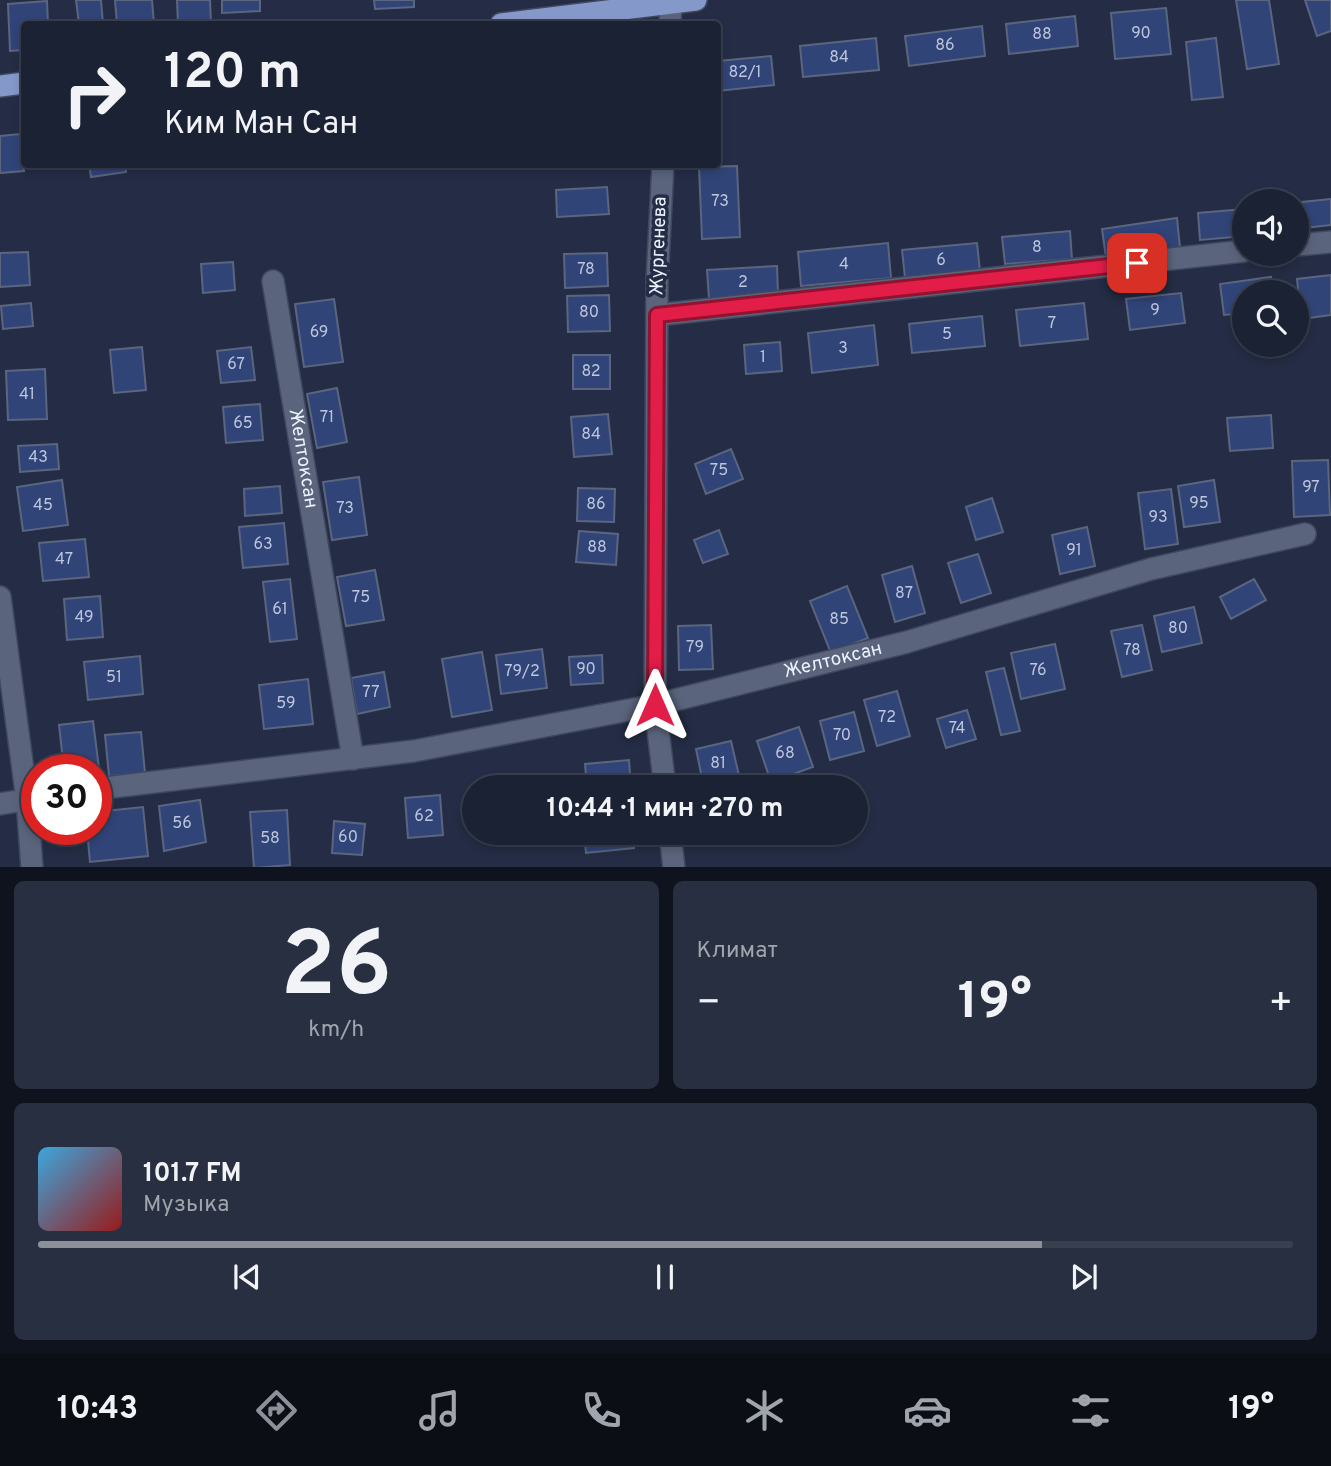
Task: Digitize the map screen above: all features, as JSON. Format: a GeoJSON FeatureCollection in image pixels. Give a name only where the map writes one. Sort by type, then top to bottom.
{"type":"FeatureCollection","features":[{"type":"Feature","properties":{"kind":"main road"},"geometry":{"type":"LineString","coordinates":[[535,21],[671,9],[696,0]]}},
{"type":"Feature","properties":{"kind":"main road"},"geometry":{"type":"LineString","coordinates":[[0,86],[21,83]]}},
{"type":"Feature","properties":{"kind":"street","name":"Жургенева"},"geometry":{"type":"LineString","coordinates":[[663,168],[657,315],[655,705],[663,775]]}},
{"type":"Feature","properties":{"kind":"street"},"geometry":{"type":"LineString","coordinates":[[1309,244],[1331,242]]}},
{"type":"Feature","properties":{"kind":"street"},"geometry":{"type":"LineString","coordinates":[[657,315],[1232,252]]}},
{"type":"Feature","properties":{"kind":"street","name":"Желтоксан"},"geometry":{"type":"LineString","coordinates":[[273,281],[353,759]]}},
{"type":"Feature","properties":{"kind":"street","name":"Желтоксан"},"geometry":{"type":"LineString","coordinates":[[112,787],[414,751],[655,705],[907,642],[1151,569],[1305,534]]}},
{"type":"Feature","properties":{"kind":"street"},"geometry":{"type":"LineString","coordinates":[[0,597],[25,754]]}},
{"type":"Feature","properties":{"kind":"street"},"geometry":{"type":"LineString","coordinates":[[0,804],[21,801]]}},
{"type":"Feature","properties":{"kind":"street"},"geometry":{"type":"LineString","coordinates":[[32,845],[32,867]]}},
{"type":"Feature","properties":{"kind":"street"},"geometry":{"type":"LineString","coordinates":[[671,845],[674,867]]}},
{"type":"Feature","properties":{"kind":"building"},"geometry":{"type":"Polygon","coordinates":[[[76,0],[101,0],[103,21],[79,21],[76,0]]]}},
{"type":"Feature","properties":{"kind":"building"},"geometry":{"type":"Polygon","coordinates":[[[115,0],[152,0],[154,21],[117,21],[115,0]]]}},
{"type":"Feature","properties":{"kind":"building"},"geometry":{"type":"Polygon","coordinates":[[[177,0],[210,0],[211,21],[178,21],[177,0]]]}},
{"type":"Feature","properties":{"kind":"building"},"geometry":{"type":"Polygon","coordinates":[[[222,0],[260,0],[260,11],[222,13],[222,0]]]}},
{"type":"Feature","properties":{"kind":"building"},"geometry":{"type":"Polygon","coordinates":[[[374,0],[414,0],[414,7],[375,9],[374,0]]]}},
{"type":"Feature","properties":{"kind":"building"},"geometry":{"type":"Polygon","coordinates":[[[1236,0],[1269,0],[1279,64],[1247,69],[1236,0]]]}},
{"type":"Feature","properties":{"kind":"building"},"geometry":{"type":"Polygon","coordinates":[[[1305,0],[1331,0],[1331,31],[1317,36],[1305,0]]]}},
{"type":"Feature","properties":{"kind":"building"},"geometry":{"type":"Polygon","coordinates":[[[47,1],[48,21],[21,21],[21,50],[10,51],[8,4],[47,1]]]}},
{"type":"Feature","properties":{"kind":"building"},"geometry":{"type":"Polygon","coordinates":[[[1166,8],[1171,54],[1115,59],[1111,13],[1166,8]]]}},
{"type":"Feature","properties":{"kind":"building"},"geometry":{"type":"Polygon","coordinates":[[[1075,16],[1078,46],[1009,54],[1006,24],[1075,16]]]}},
{"type":"Feature","properties":{"kind":"building"},"geometry":{"type":"Polygon","coordinates":[[[982,26],[985,56],[909,66],[905,36],[982,26]]]}},
{"type":"Feature","properties":{"kind":"building"},"geometry":{"type":"Polygon","coordinates":[[[876,38],[879,70],[803,77],[800,46],[876,38]]]}},
{"type":"Feature","properties":{"kind":"building"},"geometry":{"type":"Polygon","coordinates":[[[1216,38],[1223,97],[1192,100],[1186,42],[1216,38]]]}},
{"type":"Feature","properties":{"kind":"building"},"geometry":{"type":"Polygon","coordinates":[[[771,56],[774,85],[721,91],[721,61],[771,56]]]}},
{"type":"Feature","properties":{"kind":"building"},"geometry":{"type":"Polygon","coordinates":[[[20,134],[21,168],[24,171],[0,173],[0,136],[20,134]]]}},
{"type":"Feature","properties":{"kind":"building"},"geometry":{"type":"Polygon","coordinates":[[[737,166],[740,237],[702,239],[699,168],[737,166]]]}},
{"type":"Feature","properties":{"kind":"building"},"geometry":{"type":"Polygon","coordinates":[[[90,168],[126,168],[126,172],[91,177],[90,168]]]}},
{"type":"Feature","properties":{"kind":"building"},"geometry":{"type":"Polygon","coordinates":[[[607,187],[609,214],[557,217],[556,190],[607,187]]]}},
{"type":"Feature","properties":{"kind":"building"},"geometry":{"type":"Polygon","coordinates":[[[1331,199],[1331,225],[1309,228],[1309,201],[1331,199]]]}},
{"type":"Feature","properties":{"kind":"building"},"geometry":{"type":"Polygon","coordinates":[[[1232,210],[1232,237],[1200,240],[1198,213],[1232,210]]]}},
{"type":"Feature","properties":{"kind":"building"},"geometry":{"type":"Polygon","coordinates":[[[1177,218],[1180,248],[1106,258],[1102,229],[1177,218]]]}},
{"type":"Feature","properties":{"kind":"building"},"geometry":{"type":"Polygon","coordinates":[[[1070,231],[1072,259],[1005,264],[1002,237],[1070,231]]]}},
{"type":"Feature","properties":{"kind":"building"},"geometry":{"type":"Polygon","coordinates":[[[888,243],[891,278],[801,286],[798,252],[888,243]]]}},
{"type":"Feature","properties":{"kind":"building"},"geometry":{"type":"Polygon","coordinates":[[[977,243],[980,271],[905,278],[902,250],[977,243]]]}},
{"type":"Feature","properties":{"kind":"building"},"geometry":{"type":"Polygon","coordinates":[[[28,252],[30,285],[0,287],[0,253],[28,252]]]}},
{"type":"Feature","properties":{"kind":"building"},"geometry":{"type":"Polygon","coordinates":[[[607,253],[608,286],[565,288],[564,254],[607,253]]]}},
{"type":"Feature","properties":{"kind":"building"},"geometry":{"type":"Polygon","coordinates":[[[233,262],[235,290],[203,293],[201,264],[233,262]]]}},
{"type":"Feature","properties":{"kind":"building"},"geometry":{"type":"Polygon","coordinates":[[[777,266],[778,295],[709,299],[707,270],[777,266]]]}},
{"type":"Feature","properties":{"kind":"building"},"geometry":{"type":"Polygon","coordinates":[[[1331,275],[1331,315],[1309,318],[1309,280],[1297,279],[1331,275]]]}},
{"type":"Feature","properties":{"kind":"building"},"geometry":{"type":"Polygon","coordinates":[[[1271,277],[1271,280],[1249,280],[1271,277]]]}},
{"type":"Feature","properties":{"kind":"building"},"geometry":{"type":"Polygon","coordinates":[[[1232,282],[1232,314],[1224,315],[1220,284],[1232,282]]]}},
{"type":"Feature","properties":{"kind":"building"},"geometry":{"type":"Polygon","coordinates":[[[1181,293],[1185,323],[1130,330],[1126,299],[1181,293]]]}},
{"type":"Feature","properties":{"kind":"building"},"geometry":{"type":"Polygon","coordinates":[[[609,295],[610,331],[568,332],[567,296],[609,295]]]}},
{"type":"Feature","properties":{"kind":"building"},"geometry":{"type":"Polygon","coordinates":[[[334,299],[343,362],[304,367],[295,304],[334,299]]]}},
{"type":"Feature","properties":{"kind":"building"},"geometry":{"type":"Polygon","coordinates":[[[31,303],[33,326],[3,329],[1,306],[31,303]]]}},
{"type":"Feature","properties":{"kind":"building"},"geometry":{"type":"Polygon","coordinates":[[[1084,303],[1088,339],[1020,346],[1016,310],[1084,303]]]}},
{"type":"Feature","properties":{"kind":"building"},"geometry":{"type":"Polygon","coordinates":[[[982,316],[985,346],[912,353],[909,324],[982,316]]]}},
{"type":"Feature","properties":{"kind":"building"},"geometry":{"type":"Polygon","coordinates":[[[874,325],[878,365],[812,373],[808,333],[874,325]]]}},
{"type":"Feature","properties":{"kind":"building"},"geometry":{"type":"Polygon","coordinates":[[[780,342],[782,371],[746,374],[744,345],[780,342]]]}},
{"type":"Feature","properties":{"kind":"building"},"geometry":{"type":"Polygon","coordinates":[[[142,347],[146,390],[114,393],[110,350],[142,347]]]}},
{"type":"Feature","properties":{"kind":"building"},"geometry":{"type":"Polygon","coordinates":[[[251,347],[255,380],[221,383],[217,351],[251,347]]]}},
{"type":"Feature","properties":{"kind":"building"},"geometry":{"type":"Polygon","coordinates":[[[573,355],[610,355],[610,389],[573,389],[573,355]]]}},
{"type":"Feature","properties":{"kind":"building"},"geometry":{"type":"Polygon","coordinates":[[[45,369],[47,419],[8,420],[6,371],[45,369]]]}},
{"type":"Feature","properties":{"kind":"building"},"geometry":{"type":"Polygon","coordinates":[[[337,388],[347,442],[317,448],[307,394],[337,388]]]}},
{"type":"Feature","properties":{"kind":"building"},"geometry":{"type":"Polygon","coordinates":[[[260,404],[263,440],[226,443],[223,407],[260,404]]]}},
{"type":"Feature","properties":{"kind":"building"},"geometry":{"type":"Polygon","coordinates":[[[608,414],[612,454],[574,457],[571,417],[608,414]]]}},
{"type":"Feature","properties":{"kind":"building"},"geometry":{"type":"Polygon","coordinates":[[[1271,415],[1273,448],[1230,451],[1227,418],[1271,415]]]}},
{"type":"Feature","properties":{"kind":"building"},"geometry":{"type":"Polygon","coordinates":[[[57,444],[59,469],[20,472],[18,446],[57,444]]]}},
{"type":"Feature","properties":{"kind":"building"},"geometry":{"type":"Polygon","coordinates":[[[731,449],[743,479],[706,494],[695,464],[731,449]]]}},
{"type":"Feature","properties":{"kind":"building"},"geometry":{"type":"Polygon","coordinates":[[[1328,460],[1330,515],[1294,517],[1292,461],[1328,460]]]}},
{"type":"Feature","properties":{"kind":"building"},"geometry":{"type":"Polygon","coordinates":[[[359,477],[367,535],[332,540],[323,482],[359,477]]]}},
{"type":"Feature","properties":{"kind":"building"},"geometry":{"type":"Polygon","coordinates":[[[62,480],[68,525],[23,531],[17,487],[62,480]]]}},
{"type":"Feature","properties":{"kind":"building"},"geometry":{"type":"Polygon","coordinates":[[[1214,480],[1220,522],[1184,527],[1178,486],[1214,480]]]}},
{"type":"Feature","properties":{"kind":"building"},"geometry":{"type":"Polygon","coordinates":[[[280,486],[282,513],[245,516],[244,489],[280,486]]]}},
{"type":"Feature","properties":{"kind":"building"},"geometry":{"type":"Polygon","coordinates":[[[578,488],[615,489],[614,522],[577,521],[578,488]]]}},
{"type":"Feature","properties":{"kind":"building"},"geometry":{"type":"Polygon","coordinates":[[[1171,489],[1178,544],[1145,549],[1138,493],[1171,489]]]}},
{"type":"Feature","properties":{"kind":"building"},"geometry":{"type":"Polygon","coordinates":[[[992,498],[1003,532],[976,540],[966,507],[992,498]]]}},
{"type":"Feature","properties":{"kind":"building"},"geometry":{"type":"Polygon","coordinates":[[[284,523],[288,564],[243,568],[239,527],[284,523]]]}},
{"type":"Feature","properties":{"kind":"building"},"geometry":{"type":"Polygon","coordinates":[[[1087,527],[1095,566],[1060,574],[1052,535],[1087,527]]]}},
{"type":"Feature","properties":{"kind":"building"},"geometry":{"type":"Polygon","coordinates":[[[719,530],[728,554],[703,563],[694,540],[719,530]]]}},
{"type":"Feature","properties":{"kind":"building"},"geometry":{"type":"Polygon","coordinates":[[[579,531],[618,534],[616,565],[576,562],[579,531]]]}},
{"type":"Feature","properties":{"kind":"building"},"geometry":{"type":"Polygon","coordinates":[[[85,539],[89,577],[43,581],[39,543],[85,539]]]}},
{"type":"Feature","properties":{"kind":"building"},"geometry":{"type":"Polygon","coordinates":[[[978,554],[991,593],[961,603],[948,563],[978,554]]]}},
{"type":"Feature","properties":{"kind":"building"},"geometry":{"type":"Polygon","coordinates":[[[912,566],[925,613],[895,622],[882,575],[912,566]]]}},
{"type":"Feature","properties":{"kind":"building"},"geometry":{"type":"Polygon","coordinates":[[[375,570],[384,620],[346,626],[337,577],[375,570]]]}},
{"type":"Feature","properties":{"kind":"building"},"geometry":{"type":"Polygon","coordinates":[[[290,579],[297,639],[270,642],[263,582],[290,579]]]}},
{"type":"Feature","properties":{"kind":"building"},"geometry":{"type":"Polygon","coordinates":[[[1254,579],[1266,600],[1231,619],[1220,597],[1254,579]]]}},
{"type":"Feature","properties":{"kind":"building"},"geometry":{"type":"Polygon","coordinates":[[[847,586],[868,638],[831,653],[810,601],[847,586]]]}},
{"type":"Feature","properties":{"kind":"building"},"geometry":{"type":"Polygon","coordinates":[[[100,596],[103,637],[67,640],[64,599],[100,596]]]}},
{"type":"Feature","properties":{"kind":"building"},"geometry":{"type":"Polygon","coordinates":[[[1194,607],[1202,643],[1162,652],[1154,616],[1194,607]]]}},
{"type":"Feature","properties":{"kind":"building"},"geometry":{"type":"Polygon","coordinates":[[[711,625],[713,669],[679,670],[678,626],[711,625]]]}},
{"type":"Feature","properties":{"kind":"building"},"geometry":{"type":"Polygon","coordinates":[[[1142,625],[1152,670],[1122,677],[1111,631],[1142,625]]]}},
{"type":"Feature","properties":{"kind":"building"},"geometry":{"type":"Polygon","coordinates":[[[1055,644],[1065,689],[1021,699],[1011,653],[1055,644]]]}},
{"type":"Feature","properties":{"kind":"building"},"geometry":{"type":"Polygon","coordinates":[[[542,649],[547,688],[501,694],[496,655],[542,649]]]}},
{"type":"Feature","properties":{"kind":"building"},"geometry":{"type":"Polygon","coordinates":[[[482,652],[492,710],[452,717],[442,659],[482,652]]]}},
{"type":"Feature","properties":{"kind":"building"},"geometry":{"type":"Polygon","coordinates":[[[602,655],[603,683],[571,685],[569,657],[602,655]]]}},
{"type":"Feature","properties":{"kind":"building"},"geometry":{"type":"Polygon","coordinates":[[[140,656],[143,694],[88,700],[84,662],[140,656]]]}},
{"type":"Feature","properties":{"kind":"building"},"geometry":{"type":"Polygon","coordinates":[[[1004,668],[1020,731],[1001,735],[986,672],[1004,668]]]}},
{"type":"Feature","properties":{"kind":"building"},"geometry":{"type":"Polygon","coordinates":[[[384,672],[390,707],[357,714],[351,678],[384,672]]]}},
{"type":"Feature","properties":{"kind":"building"},"geometry":{"type":"Polygon","coordinates":[[[308,679],[313,724],[264,729],[259,685],[308,679]]]}},
{"type":"Feature","properties":{"kind":"building"},"geometry":{"type":"Polygon","coordinates":[[[897,691],[910,736],[877,746],[864,700],[897,691]]]}},
{"type":"Feature","properties":{"kind":"building"},"geometry":{"type":"Polygon","coordinates":[[[967,710],[976,739],[946,748],[937,719],[967,710]]]}},
{"type":"Feature","properties":{"kind":"building"},"geometry":{"type":"Polygon","coordinates":[[[854,712],[864,751],[830,760],[820,721],[854,712]]]}},
{"type":"Feature","properties":{"kind":"building"},"geometry":{"type":"Polygon","coordinates":[[[93,721],[97,754],[62,754],[59,725],[93,721]]]}},
{"type":"Feature","properties":{"kind":"building"},"geometry":{"type":"Polygon","coordinates":[[[799,727],[813,767],[791,775],[769,775],[757,741],[799,727]]]}},
{"type":"Feature","properties":{"kind":"building"},"geometry":{"type":"Polygon","coordinates":[[[141,732],[145,773],[112,776],[112,754],[107,754],[105,735],[141,732]]]}},
{"type":"Feature","properties":{"kind":"building"},"geometry":{"type":"Polygon","coordinates":[[[731,741],[739,775],[701,775],[696,749],[731,741]]]}},
{"type":"Feature","properties":{"kind":"building"},"geometry":{"type":"Polygon","coordinates":[[[629,760],[630,775],[586,775],[585,764],[629,760]]]}},
{"type":"Feature","properties":{"kind":"building"},"geometry":{"type":"Polygon","coordinates":[[[440,795],[443,835],[408,838],[405,798],[440,795]]]}},
{"type":"Feature","properties":{"kind":"building"},"geometry":{"type":"Polygon","coordinates":[[[200,800],[206,842],[164,851],[159,806],[200,800]]]}},
{"type":"Feature","properties":{"kind":"building"},"geometry":{"type":"Polygon","coordinates":[[[143,807],[148,856],[90,862],[88,845],[112,845],[112,810],[143,807]]]}},
{"type":"Feature","properties":{"kind":"building"},"geometry":{"type":"Polygon","coordinates":[[[287,810],[290,865],[254,867],[250,812],[287,810]]]}},
{"type":"Feature","properties":{"kind":"building"},"geometry":{"type":"Polygon","coordinates":[[[334,821],[365,824],[362,855],[332,853],[334,821]]]}},
{"type":"Feature","properties":{"kind":"building"},"geometry":{"type":"Polygon","coordinates":[[[585,845],[634,845],[634,848],[586,853],[585,845]]]}},
{"type":"Feature","properties":{"kind":"route"},"geometry":{"type":"LineString","coordinates":[[655,705],[657,315],[1137,263]]}}]}
